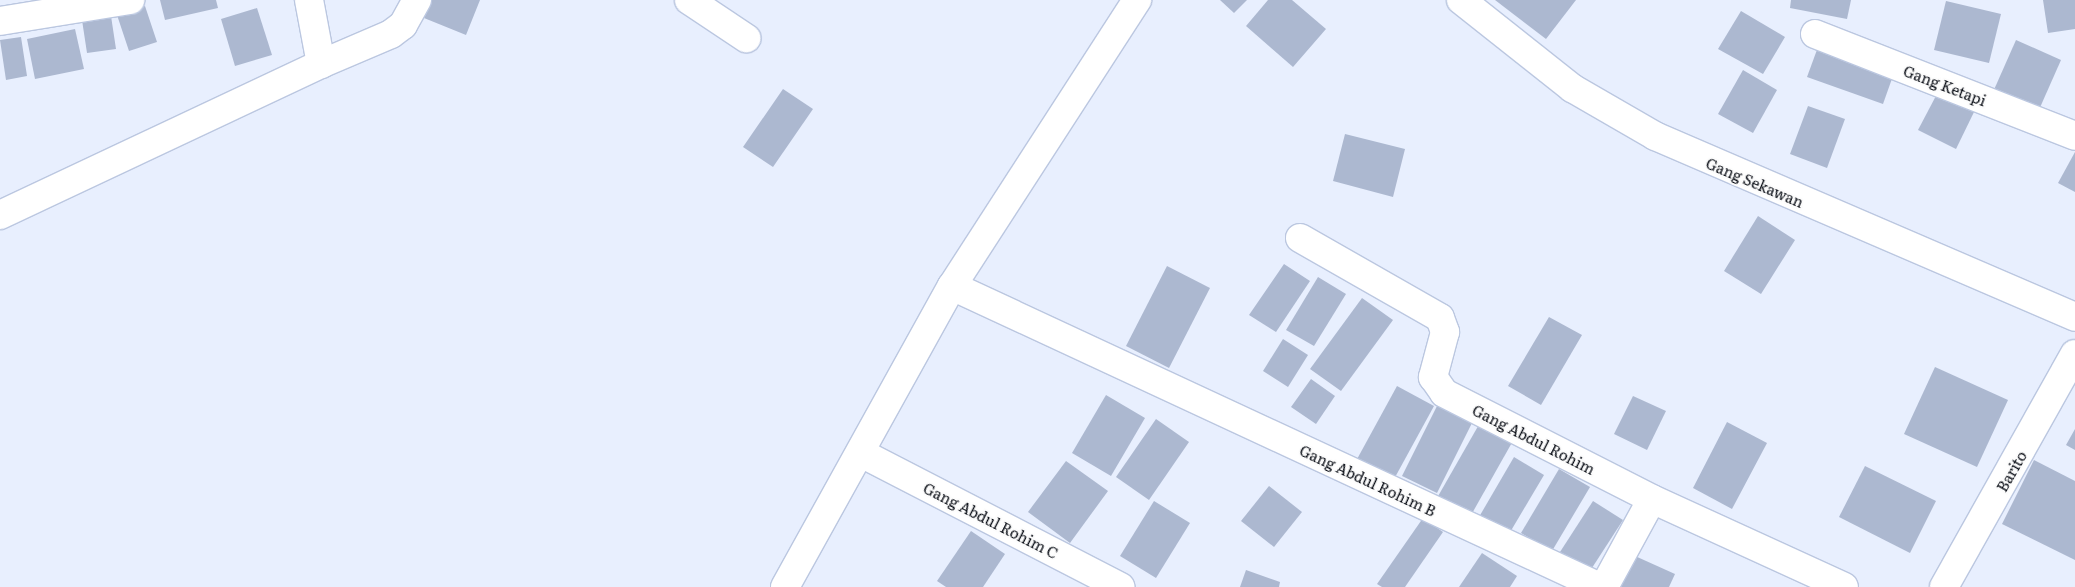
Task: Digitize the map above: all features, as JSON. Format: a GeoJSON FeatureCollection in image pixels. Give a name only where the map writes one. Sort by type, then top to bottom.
{"type":"FeatureCollection","features":[{"type":"Feature","properties":{"kind":"street"},"geometry":{"type":"LineString","coordinates":[[0,21],[130,0]]}},
{"type":"Feature","properties":{"kind":"street"},"geometry":{"type":"LineString","coordinates":[[309,0],[321,64]]}},
{"type":"Feature","properties":{"kind":"street"},"geometry":{"type":"LineString","coordinates":[[0,215],[321,64],[391,34],[403,25],[417,0]]}},
{"type":"Feature","properties":{"kind":"street"},"geometry":{"type":"LineString","coordinates":[[689,0],[746,38]]}},
{"type":"Feature","properties":{"kind":"street"},"geometry":{"type":"LineString","coordinates":[[785,587],[952,286],[1137,0]]}},
{"type":"Feature","properties":{"kind":"street","name":"Gang Sekawan"},"geometry":{"type":"LineString","coordinates":[[1461,0],[1558,78],[1655,136],[2075,317]]}},
{"type":"Feature","properties":{"kind":"street","name":"Gang Ketapi"},"geometry":{"type":"LineString","coordinates":[[1815,34],[2075,136]]}},
{"type":"Feature","properties":{"kind":"street","name":"Gang Abdul Rohim"},"geometry":{"type":"LineString","coordinates":[[1300,238],[1440,318],[1445,332],[1433,377],[1444,393],[1652,499],[1844,587]]}},
{"type":"Feature","properties":{"kind":"street","name":"Gang Abdul Rohim B"},"geometry":{"type":"LineString","coordinates":[[952,286],[1135,374],[1600,587]]}},
{"type":"Feature","properties":{"kind":"street","name":"Barito"},"geometry":{"type":"LineString","coordinates":[[1944,587],[2075,354]]}},
{"type":"Feature","properties":{"kind":"street","name":"Gang Abdul Rohim C"},"geometry":{"type":"LineString","coordinates":[[861,453],[1121,587]]}},
{"type":"Feature","properties":{"kind":"street"},"geometry":{"type":"LineString","coordinates":[[1604,587],[1652,499]]}},
{"type":"Feature","properties":{"kind":"building"},"geometry":{"type":"Polygon","coordinates":[[[160,0],[216,0],[218,8],[165,20],[160,0]]]}},
{"type":"Feature","properties":{"kind":"building"},"geometry":{"type":"Polygon","coordinates":[[[431,0],[480,0],[466,35],[424,18],[431,0]]]}},
{"type":"Feature","properties":{"kind":"building"},"geometry":{"type":"Polygon","coordinates":[[[1220,0],[1247,0],[1234,13],[1220,0]]]}},
{"type":"Feature","properties":{"kind":"building"},"geometry":{"type":"Polygon","coordinates":[[[1268,0],[1292,0],[1326,29],[1293,67],[1246,26],[1268,0]]]}},
{"type":"Feature","properties":{"kind":"building"},"geometry":{"type":"Polygon","coordinates":[[[1495,0],[1576,0],[1546,39],[1495,0]]]}},
{"type":"Feature","properties":{"kind":"building"},"geometry":{"type":"Polygon","coordinates":[[[1791,0],[1851,0],[1847,19],[1790,8],[1791,0]]]}},
{"type":"Feature","properties":{"kind":"building"},"geometry":{"type":"Polygon","coordinates":[[[2043,0],[2075,0],[2075,29],[2048,33],[2043,0]]]}},
{"type":"Feature","properties":{"kind":"building"},"geometry":{"type":"Polygon","coordinates":[[[1946,1],[2001,14],[1989,63],[1934,50],[1946,1]]]}},
{"type":"Feature","properties":{"kind":"building"},"geometry":{"type":"Polygon","coordinates":[[[145,6],[157,42],[129,51],[117,15],[145,6]]]}},
{"type":"Feature","properties":{"kind":"building"},"geometry":{"type":"Polygon","coordinates":[[[257,8],[272,55],[235,66],[221,19],[257,8]]]}},
{"type":"Feature","properties":{"kind":"building"},"geometry":{"type":"Polygon","coordinates":[[[1741,11],[1785,37],[1763,74],[1718,49],[1741,11]]]}},
{"type":"Feature","properties":{"kind":"building"},"geometry":{"type":"Polygon","coordinates":[[[111,16],[116,49],[87,53],[82,20],[111,16]]]}},
{"type":"Feature","properties":{"kind":"building"},"geometry":{"type":"Polygon","coordinates":[[[75,29],[84,69],[35,79],[27,39],[75,29]]]}},
{"type":"Feature","properties":{"kind":"building"},"geometry":{"type":"Polygon","coordinates":[[[21,37],[27,76],[6,80],[0,40],[21,37]]]}},
{"type":"Feature","properties":{"kind":"building"},"geometry":{"type":"Polygon","coordinates":[[[2016,40],[2061,60],[2038,112],[1993,92],[2016,40]]]}},
{"type":"Feature","properties":{"kind":"building"},"geometry":{"type":"Polygon","coordinates":[[[1818,47],[1894,73],[1883,104],[1807,77],[1818,47]]]}},
{"type":"Feature","properties":{"kind":"building"},"geometry":{"type":"Polygon","coordinates":[[[1743,70],[1777,90],[1753,133],[1718,114],[1743,70]]]}},
{"type":"Feature","properties":{"kind":"building"},"geometry":{"type":"Polygon","coordinates":[[[783,89],[813,109],[773,167],[743,147],[783,89]]]}},
{"type":"Feature","properties":{"kind":"building"},"geometry":{"type":"Polygon","coordinates":[[[1938,92],[1975,110],[1956,149],[1918,130],[1938,92]]]}},
{"type":"Feature","properties":{"kind":"building"},"geometry":{"type":"Polygon","coordinates":[[[1808,106],[1845,119],[1827,168],[1790,154],[1808,106]]]}},
{"type":"Feature","properties":{"kind":"building"},"geometry":{"type":"Polygon","coordinates":[[[1345,134],[1405,149],[1393,197],[1333,181],[1345,134]]]}},
{"type":"Feature","properties":{"kind":"building"},"geometry":{"type":"Polygon","coordinates":[[[2075,152],[2075,192],[2058,183],[2075,152]]]}},
{"type":"Feature","properties":{"kind":"building"},"geometry":{"type":"Polygon","coordinates":[[[1758,216],[1795,240],[1761,294],[1724,271],[1758,216]]]}},
{"type":"Feature","properties":{"kind":"building"},"geometry":{"type":"Polygon","coordinates":[[[1284,264],[1310,281],[1276,332],[1249,315],[1284,264]]]}},
{"type":"Feature","properties":{"kind":"building"},"geometry":{"type":"Polygon","coordinates":[[[1167,266],[1210,288],[1169,368],[1126,346],[1167,266]]]}},
{"type":"Feature","properties":{"kind":"building"},"geometry":{"type":"Polygon","coordinates":[[[1318,277],[1346,294],[1314,346],[1286,330],[1318,277]]]}},
{"type":"Feature","properties":{"kind":"building"},"geometry":{"type":"Polygon","coordinates":[[[1362,298],[1393,320],[1341,391],[1310,369],[1362,298]]]}},
{"type":"Feature","properties":{"kind":"building"},"geometry":{"type":"Polygon","coordinates":[[[1549,317],[1582,335],[1541,405],[1508,386],[1549,317]]]}},
{"type":"Feature","properties":{"kind":"building"},"geometry":{"type":"Polygon","coordinates":[[[1283,339],[1308,355],[1288,387],[1263,371],[1283,339]]]}},
{"type":"Feature","properties":{"kind":"building"},"geometry":{"type":"Polygon","coordinates":[[[1935,367],[2008,400],[1977,467],[1904,434],[1935,367]]]}},
{"type":"Feature","properties":{"kind":"building"},"geometry":{"type":"Polygon","coordinates":[[[1311,379],[1335,396],[1316,424],[1291,407],[1311,379]]]}},
{"type":"Feature","properties":{"kind":"building"},"geometry":{"type":"Polygon","coordinates":[[[1397,386],[1434,406],[1393,481],[1356,461],[1397,386]]]}},
{"type":"Feature","properties":{"kind":"building"},"geometry":{"type":"Polygon","coordinates":[[[1106,395],[1145,418],[1111,476],[1072,453],[1106,395]]]}},
{"type":"Feature","properties":{"kind":"building"},"geometry":{"type":"Polygon","coordinates":[[[1633,396],[1666,411],[1647,450],[1614,434],[1633,396]]]}},
{"type":"Feature","properties":{"kind":"building"},"geometry":{"type":"Polygon","coordinates":[[[1439,402],[1474,419],[1437,493],[1402,476],[1439,402]]]}},
{"type":"Feature","properties":{"kind":"building"},"geometry":{"type":"Polygon","coordinates":[[[1156,419],[1189,442],[1149,500],[1116,477],[1156,419]]]}},
{"type":"Feature","properties":{"kind":"building"},"geometry":{"type":"Polygon","coordinates":[[[1481,421],[1514,439],[1470,517],[1437,498],[1481,421]]]}},
{"type":"Feature","properties":{"kind":"building"},"geometry":{"type":"Polygon","coordinates":[[[1727,422],[1767,443],[1732,509],[1693,488],[1727,422]]]}},
{"type":"Feature","properties":{"kind":"building"},"geometry":{"type":"Polygon","coordinates":[[[2075,429],[2075,450],[2066,445],[2075,429]]]}},
{"type":"Feature","properties":{"kind":"building"},"geometry":{"type":"Polygon","coordinates":[[[1514,457],[1544,475],[1509,534],[1479,517],[1514,457]]]}},
{"type":"Feature","properties":{"kind":"building"},"geometry":{"type":"Polygon","coordinates":[[[2034,460],[2075,481],[2075,560],[2002,524],[2034,460]]]}},
{"type":"Feature","properties":{"kind":"building"},"geometry":{"type":"Polygon","coordinates":[[[1066,461],[1108,491],[1070,543],[1028,512],[1066,461]]]}},
{"type":"Feature","properties":{"kind":"building"},"geometry":{"type":"Polygon","coordinates":[[[1865,466],[1936,501],[1910,553],[1839,517],[1865,466]]]}},
{"type":"Feature","properties":{"kind":"building"},"geometry":{"type":"Polygon","coordinates":[[[1559,469],[1590,487],[1552,551],[1521,533],[1559,469]]]}},
{"type":"Feature","properties":{"kind":"building"},"geometry":{"type":"Polygon","coordinates":[[[1269,486],[1302,512],[1274,547],[1241,521],[1269,486]]]}},
{"type":"Feature","properties":{"kind":"building"},"geometry":{"type":"Polygon","coordinates":[[[1154,501],[1190,523],[1156,578],[1120,556],[1154,501]]]}},
{"type":"Feature","properties":{"kind":"building"},"geometry":{"type":"Polygon","coordinates":[[[1593,501],[1623,520],[1590,571],[1560,552],[1593,501]]]}},
{"type":"Feature","properties":{"kind":"building"},"geometry":{"type":"Polygon","coordinates":[[[1423,518],[1443,532],[1405,587],[1382,587],[1377,584],[1423,518]]]}},
{"type":"Feature","properties":{"kind":"building"},"geometry":{"type":"Polygon","coordinates":[[[971,531],[1005,554],[983,587],[946,587],[937,581],[971,531]]]}},
{"type":"Feature","properties":{"kind":"building"},"geometry":{"type":"Polygon","coordinates":[[[1482,553],[1517,576],[1510,587],[1459,587],[1482,553]]]}},
{"type":"Feature","properties":{"kind":"building"},"geometry":{"type":"Polygon","coordinates":[[[1635,556],[1675,574],[1669,587],[1621,587],[1635,556]]]}},
{"type":"Feature","properties":{"kind":"building"},"geometry":{"type":"Polygon","coordinates":[[[1246,570],[1280,582],[1279,587],[1240,587],[1246,570]]]}}]}
